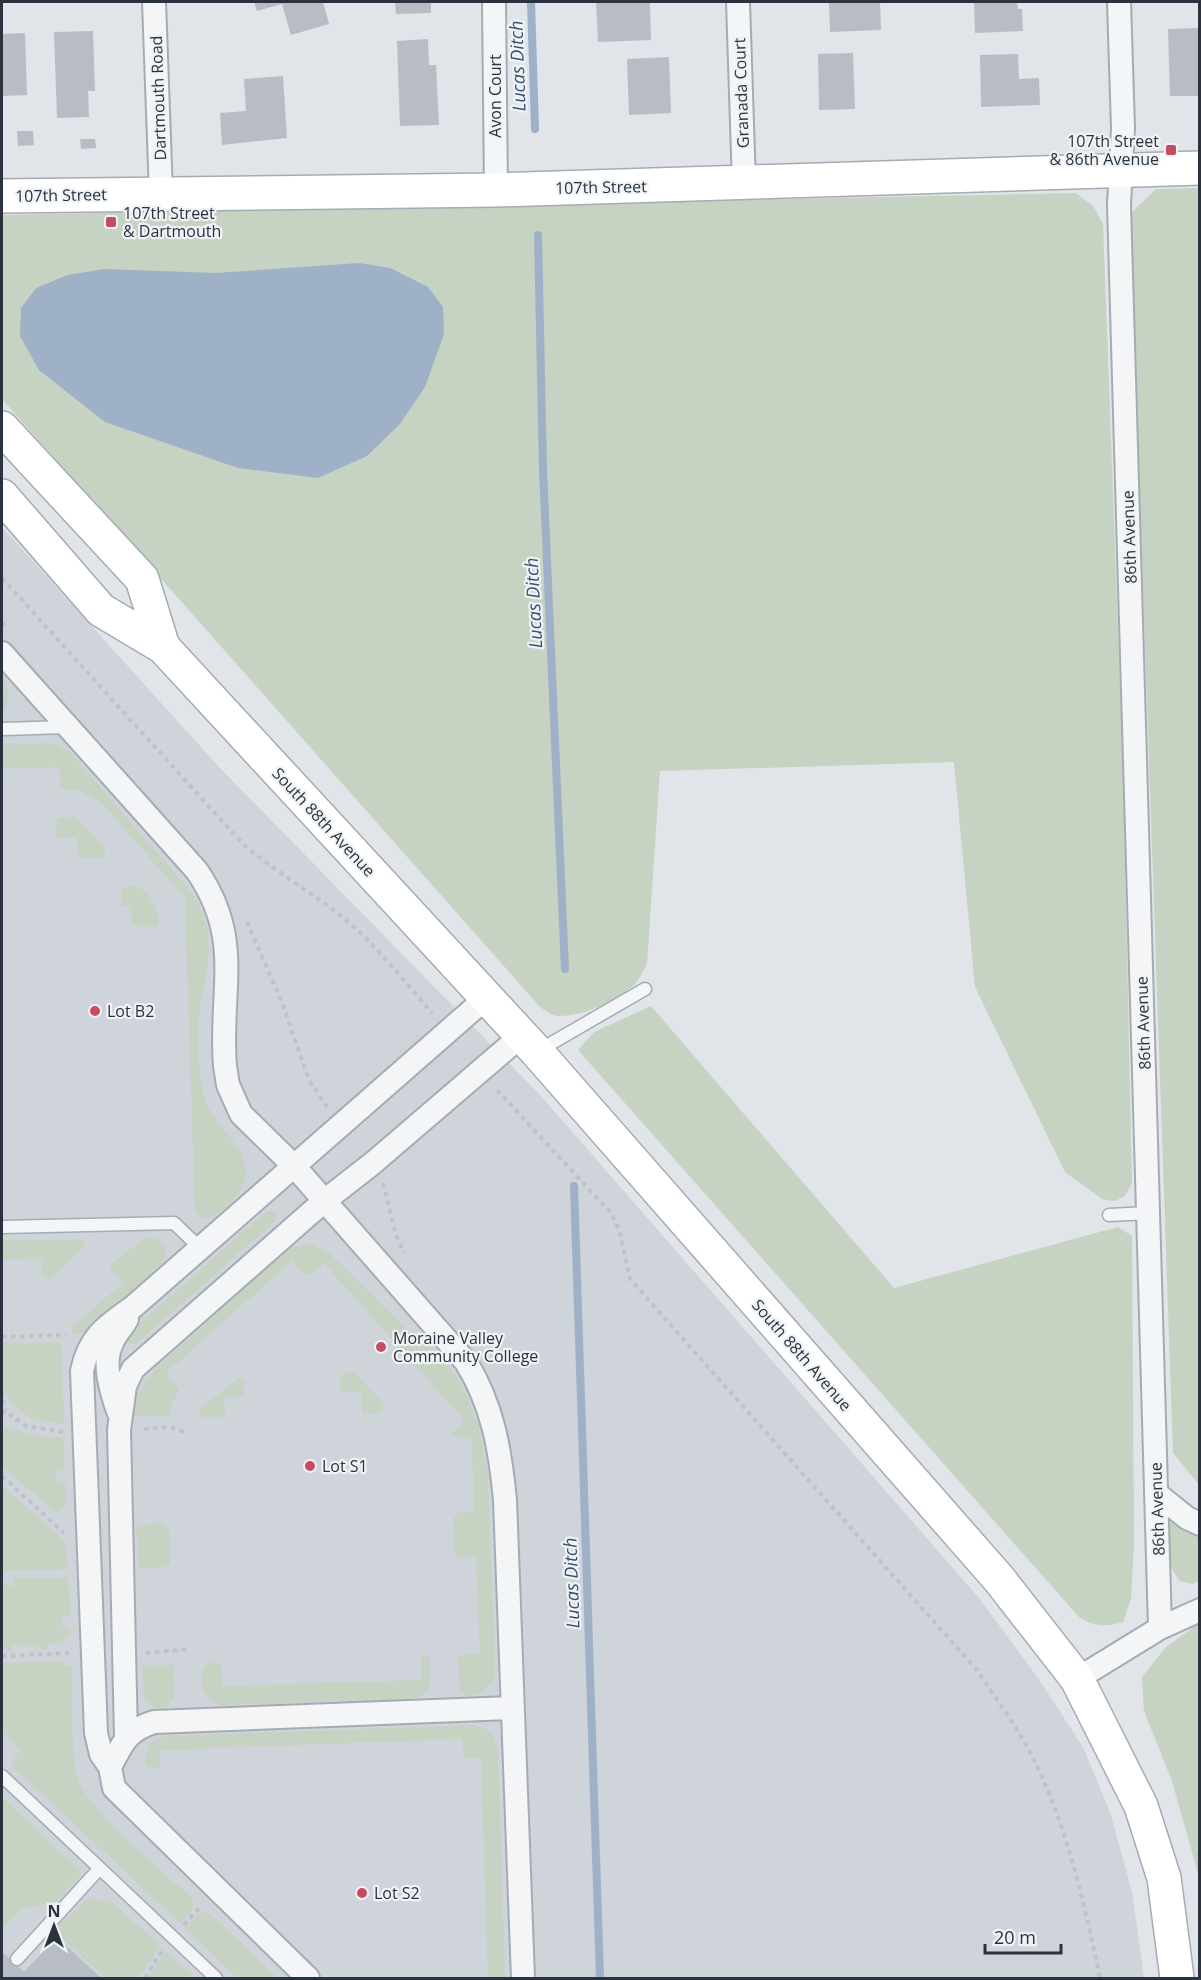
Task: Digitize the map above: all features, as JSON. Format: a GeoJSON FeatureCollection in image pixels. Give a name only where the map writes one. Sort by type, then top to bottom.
{"type":"FeatureCollection","features":[{"type":"Feature","properties":{"kind":"street","name":"Dartmouth Road"},"geometry":{"type":"LineString","coordinates":[[154,2],[161,194]]}},
{"type":"Feature","properties":{"kind":"street","name":"Avon Court"},"geometry":{"type":"LineString","coordinates":[[494,2],[496,190]]}},
{"type":"Feature","properties":{"kind":"street","name":"Granada Court"},"geometry":{"type":"LineString","coordinates":[[738,2],[744,184]]}},
{"type":"Feature","properties":{"kind":"street","name":"86th Avenue"},"geometry":{"type":"LineString","coordinates":[[1119,2],[1123,128],[1119,217],[1160,1629]]}},
{"type":"Feature","properties":{"kind":"street","name":"107th Street"},"geometry":{"type":"LineString","coordinates":[[2,196],[496,190],[1200,168]]}},
{"type":"Feature","properties":{"kind":"street","name":"South 88th Avenue"},"geometry":{"type":"LineString","coordinates":[[2,428],[142,579],[163,647]]}},
{"type":"Feature","properties":{"kind":"street","name":"South 88th Avenue"},"geometry":{"type":"LineString","coordinates":[[2,496],[101,610],[163,647],[529,1044],[999,1579],[1077,1679]]}},
{"type":"Feature","properties":{"kind":"street"},"geometry":{"type":"LineString","coordinates":[[2,652],[197,871],[208,887],[226,938],[223,1043],[228,1085],[241,1114],[294,1166],[323,1202],[466,1362],[482,1388],[490,1409],[501,1459],[505,1500],[523,1978]]}},
{"type":"Feature","properties":{"kind":"street"},"geometry":{"type":"LineString","coordinates":[[308,1978],[114,1788],[110,1767],[101,1754],[96,1733],[82,1371],[86,1352],[94,1339],[486,998]]}},
{"type":"Feature","properties":{"kind":"street"},"geometry":{"type":"LineString","coordinates":[[110,1767],[126,1737],[127,1421],[133,1369],[323,1202],[529,1044]]}},
{"type":"Feature","properties":{"kind":"street"},"geometry":{"type":"LineString","coordinates":[[127,1421],[111,1390],[108,1356],[112,1342],[133,1307]]}},
{"type":"Feature","properties":{"kind":"street"},"geometry":{"type":"LineString","coordinates":[[1156,1493],[1187,1518],[1200,1524]]}},
{"type":"Feature","properties":{"kind":"street"},"geometry":{"type":"LineString","coordinates":[[1177,1978],[1164,1878],[1141,1806],[1077,1679],[1160,1629],[1200,1610]]}},
{"type":"Feature","properties":{"kind":"street"},"geometry":{"type":"LineString","coordinates":[[126,1737],[154,1722],[512,1708]]}},
{"type":"Feature","properties":{"kind":"lane"},"geometry":{"type":"LineString","coordinates":[[2,729],[68,727]]}},
{"type":"Feature","properties":{"kind":"lane"},"geometry":{"type":"LineString","coordinates":[[529,1044],[645,989]]}},
{"type":"Feature","properties":{"kind":"lane"},"geometry":{"type":"LineString","coordinates":[[1109,1215],[1149,1213]]}},
{"type":"Feature","properties":{"kind":"lane"},"geometry":{"type":"LineString","coordinates":[[2,1227],[174,1223],[199,1247]]}},
{"type":"Feature","properties":{"kind":"lane"},"geometry":{"type":"LineString","coordinates":[[2,1776],[216,1978]]}},
{"type":"Feature","properties":{"kind":"lane"},"geometry":{"type":"LineString","coordinates":[[16,1959],[99,1869]]}},
{"type":"Feature","properties":{"kind":"path"},"geometry":{"type":"LineString","coordinates":[[2,578],[243,844],[269,867],[336,912],[355,929],[431,1012]]}},
{"type":"Feature","properties":{"kind":"path"},"geometry":{"type":"LineString","coordinates":[[489,1096],[498,1088],[597,1196],[611,1213],[620,1232],[630,1279],[976,1669],[1010,1717],[1033,1759],[1060,1819],[1082,1896],[1100,1978]]}},
{"type":"Feature","properties":{"kind":"path"},"geometry":{"type":"LineString","coordinates":[[384,1184],[392,1177]]}},
{"type":"Feature","properties":{"kind":"path"},"geometry":{"type":"LineString","coordinates":[[2,1337],[66,1335]]}},
{"type":"Feature","properties":{"kind":"path"},"geometry":{"type":"LineString","coordinates":[[2,1391],[3,1412],[26,1426],[71,1432]]}},
{"type":"Feature","properties":{"kind":"path"},"geometry":{"type":"LineString","coordinates":[[127,1421],[185,1431]]}},
{"type":"Feature","properties":{"kind":"path"},"geometry":{"type":"LineString","coordinates":[[2,1476],[66,1534]]}},
{"type":"Feature","properties":{"kind":"path"},"geometry":{"type":"LineString","coordinates":[[142,1653],[190,1649]]}},
{"type":"Feature","properties":{"kind":"path"},"geometry":{"type":"LineString","coordinates":[[2,1656],[78,1653]]}},
{"type":"Feature","properties":{"kind":"path"},"geometry":{"type":"LineString","coordinates":[[145,1978],[172,1937],[204,1903]]}},
{"type":"Feature","properties":{"kind":"shaded area","name":"Moraine Valley Community College"},"geometry":{"type":"Polygon","coordinates":[[[2,527],[219,767],[541,1096],[979,1598],[1038,1678],[1083,1747],[1110,1812],[1132,1892],[1144,1978],[2,1978],[2,527]]]}},
{"type":"Feature","properties":{"kind":"green space"},"geometry":{"type":"Polygon","coordinates":[[[1199,188],[1199,1485],[1173,1453],[1130,214],[1156,189],[1199,188]]]}},
{"type":"Feature","properties":{"kind":"green space"},"geometry":{"type":"Polygon","coordinates":[[[1076,193],[1093,206],[1103,224],[1123,764],[1132,1183],[1125,1196],[1115,1201],[1102,1199],[1065,1172],[975,987],[954,762],[660,771],[647,964],[635,984],[609,1002],[577,1014],[557,1016],[550,1014],[540,1007],[2,399],[2,215],[1076,193]]]}},
{"type":"Feature","properties":{"kind":"green space"},"geometry":{"type":"Polygon","coordinates":[[[2,676],[7,685],[9,699],[2,712],[2,676]]]}},
{"type":"Feature","properties":{"kind":"green space"},"geometry":{"type":"Polygon","coordinates":[[[50,743],[69,751],[191,892],[206,924],[207,967],[198,1033],[202,1089],[211,1112],[240,1152],[246,1173],[237,1196],[224,1210],[208,1218],[201,1218],[195,1212],[185,898],[100,801],[80,791],[61,789],[59,767],[2,769],[2,744],[50,743]]]}},
{"type":"Feature","properties":{"kind":"green space"},"geometry":{"type":"Polygon","coordinates":[[[74,816],[105,848],[104,858],[79,858],[76,838],[56,838],[57,819],[74,816]]]}},
{"type":"Feature","properties":{"kind":"green space"},"geometry":{"type":"Polygon","coordinates":[[[131,885],[142,890],[151,898],[158,915],[159,921],[156,927],[137,927],[132,924],[131,906],[122,906],[121,889],[131,885]]]}},
{"type":"Feature","properties":{"kind":"green space"},"geometry":{"type":"Polygon","coordinates":[[[651,1006],[894,1288],[1118,1227],[1132,1236],[1134,1545],[1131,1599],[1123,1622],[1100,1625],[1079,1617],[578,1050],[594,1032],[651,1006]]]}},
{"type":"Feature","properties":{"kind":"green space"},"geometry":{"type":"Polygon","coordinates":[[[273,1211],[276,1215],[275,1221],[136,1344],[127,1343],[128,1334],[266,1212],[273,1211]]]}},
{"type":"Feature","properties":{"kind":"green space"},"geometry":{"type":"Polygon","coordinates":[[[147,1237],[157,1239],[164,1245],[165,1253],[162,1263],[87,1332],[73,1334],[72,1327],[123,1283],[110,1269],[112,1263],[147,1237]]]}},
{"type":"Feature","properties":{"kind":"green space"},"geometry":{"type":"Polygon","coordinates":[[[2,1240],[79,1240],[83,1241],[85,1246],[50,1279],[43,1277],[41,1259],[2,1260],[2,1240]]]}},
{"type":"Feature","properties":{"kind":"green space"},"geometry":{"type":"Polygon","coordinates":[[[310,1244],[329,1253],[410,1333],[428,1342],[438,1352],[456,1376],[480,1430],[488,1477],[495,1674],[488,1688],[475,1695],[465,1695],[460,1689],[458,1658],[462,1654],[480,1653],[476,1557],[459,1557],[455,1554],[453,1520],[457,1513],[474,1512],[472,1437],[450,1436],[464,1420],[324,1263],[310,1275],[305,1275],[292,1261],[166,1373],[179,1390],[171,1405],[170,1416],[133,1416],[138,1392],[153,1371],[285,1252],[293,1247],[310,1244]]]}},
{"type":"Feature","properties":{"kind":"green space"},"geometry":{"type":"Polygon","coordinates":[[[61,1342],[64,1424],[43,1421],[18,1409],[6,1393],[1,1373],[2,1343],[61,1342]]]}},
{"type":"Feature","properties":{"kind":"green space"},"geometry":{"type":"Polygon","coordinates":[[[353,1372],[384,1404],[382,1412],[363,1414],[361,1392],[341,1392],[340,1377],[344,1373],[353,1372]]]}},
{"type":"Feature","properties":{"kind":"green space"},"geometry":{"type":"Polygon","coordinates":[[[240,1377],[244,1380],[244,1396],[224,1397],[225,1417],[199,1417],[201,1408],[240,1377]]]}},
{"type":"Feature","properties":{"kind":"green space"},"geometry":{"type":"Polygon","coordinates":[[[10,1427],[33,1435],[64,1438],[64,1469],[55,1469],[56,1483],[65,1483],[66,1504],[61,1511],[56,1512],[2,1467],[2,1429],[10,1427]]]}},
{"type":"Feature","properties":{"kind":"green space"},"geometry":{"type":"Polygon","coordinates":[[[2,1486],[59,1535],[66,1546],[68,1569],[2,1571],[2,1486]]]}},
{"type":"Feature","properties":{"kind":"green space"},"geometry":{"type":"Polygon","coordinates":[[[1172,1519],[1199,1535],[1199,1581],[1192,1584],[1180,1581],[1168,1559],[1165,1543],[1172,1519]]]}},
{"type":"Feature","properties":{"kind":"green space"},"geometry":{"type":"Polygon","coordinates":[[[164,1523],[169,1529],[170,1563],[164,1567],[139,1568],[136,1525],[164,1523]]]}},
{"type":"Feature","properties":{"kind":"green space"},"geometry":{"type":"Polygon","coordinates":[[[68,1577],[70,1615],[62,1616],[62,1627],[70,1628],[71,1636],[63,1637],[63,1643],[47,1644],[47,1650],[41,1651],[40,1645],[12,1645],[12,1651],[7,1651],[6,1646],[2,1646],[2,1585],[14,1586],[14,1578],[68,1577]]]}},
{"type":"Feature","properties":{"kind":"green space"},"geometry":{"type":"Polygon","coordinates":[[[1199,1623],[1199,1877],[1172,1781],[1144,1711],[1142,1677],[1165,1648],[1199,1623]]]}},
{"type":"Feature","properties":{"kind":"green space"},"geometry":{"type":"Polygon","coordinates":[[[427,1654],[430,1661],[429,1688],[420,1697],[411,1699],[220,1705],[205,1693],[201,1681],[203,1669],[213,1660],[221,1665],[222,1686],[421,1680],[421,1657],[427,1654]]]}},
{"type":"Feature","properties":{"kind":"green space"},"geometry":{"type":"Polygon","coordinates":[[[64,1661],[65,1666],[72,1666],[73,1738],[77,1777],[95,1806],[111,1823],[193,1899],[193,1910],[180,1923],[12,1766],[13,1760],[21,1750],[2,1731],[2,1663],[64,1661]]]}},
{"type":"Feature","properties":{"kind":"green space"},"geometry":{"type":"Polygon","coordinates":[[[141,1665],[173,1665],[174,1698],[167,1707],[154,1708],[145,1700],[141,1665]]]}},
{"type":"Feature","properties":{"kind":"green space"},"geometry":{"type":"Polygon","coordinates":[[[473,1725],[490,1733],[498,1750],[505,1978],[488,1978],[481,1758],[464,1759],[462,1739],[160,1750],[160,1768],[148,1767],[145,1760],[150,1743],[165,1736],[473,1725]]]}},
{"type":"Feature","properties":{"kind":"green space"},"geometry":{"type":"Polygon","coordinates":[[[2,1797],[80,1871],[79,1876],[56,1902],[22,1909],[2,1929],[2,1797]]]}},
{"type":"Feature","properties":{"kind":"green space"},"geometry":{"type":"Polygon","coordinates":[[[87,1899],[110,1901],[160,1945],[139,1978],[105,1978],[54,1930],[87,1899]]]}},
{"type":"Feature","properties":{"kind":"green space"},"geometry":{"type":"Polygon","coordinates":[[[202,1912],[210,1914],[278,1978],[238,1978],[185,1928],[202,1912]]]}},
{"type":"Feature","properties":{"kind":"green space"},"geometry":{"type":"Polygon","coordinates":[[[166,1951],[192,1975],[191,1978],[149,1978],[166,1951]]]}},
{"type":"Feature","properties":{"kind":"water"},"geometry":{"type":"Polygon","coordinates":[[[359,263],[390,268],[428,287],[443,307],[444,334],[425,387],[400,424],[367,456],[318,478],[238,468],[105,422],[39,370],[20,336],[21,308],[36,288],[68,275],[104,269],[216,273],[359,263]]]}},
{"type":"Feature","properties":{"kind":"building"},"geometry":{"type":"Polygon","coordinates":[[[254,2],[323,2],[329,24],[291,35],[282,4],[257,11],[254,2]]]}},
{"type":"Feature","properties":{"kind":"building"},"geometry":{"type":"Polygon","coordinates":[[[395,2],[431,2],[431,13],[396,14],[395,2]]]}},
{"type":"Feature","properties":{"kind":"building"},"geometry":{"type":"Polygon","coordinates":[[[596,2],[650,3],[651,40],[598,42],[596,2]]]}},
{"type":"Feature","properties":{"kind":"building"},"geometry":{"type":"Polygon","coordinates":[[[880,2],[881,30],[830,32],[829,3],[880,2]]]}},
{"type":"Feature","properties":{"kind":"building"},"geometry":{"type":"Polygon","coordinates":[[[974,2],[1017,2],[1018,9],[1022,9],[1023,31],[975,33],[974,2]]]}},
{"type":"Feature","properties":{"kind":"building"},"geometry":{"type":"Polygon","coordinates":[[[1200,28],[1200,96],[1170,96],[1168,29],[1200,28]]]}},
{"type":"Feature","properties":{"kind":"building"},"geometry":{"type":"Polygon","coordinates":[[[93,31],[95,91],[88,91],[89,117],[57,118],[54,32],[93,31]]]}},
{"type":"Feature","properties":{"kind":"building"},"geometry":{"type":"Polygon","coordinates":[[[25,33],[27,95],[2,96],[2,34],[25,33]]]}},
{"type":"Feature","properties":{"kind":"building"},"geometry":{"type":"Polygon","coordinates":[[[428,39],[429,65],[436,65],[439,125],[400,126],[397,41],[428,39]]]}},
{"type":"Feature","properties":{"kind":"building"},"geometry":{"type":"Polygon","coordinates":[[[853,53],[855,109],[819,110],[818,54],[853,53]]]}},
{"type":"Feature","properties":{"kind":"building"},"geometry":{"type":"Polygon","coordinates":[[[1018,54],[1019,79],[1039,78],[1040,105],[981,107],[980,55],[1018,54]]]}},
{"type":"Feature","properties":{"kind":"building"},"geometry":{"type":"Polygon","coordinates":[[[669,57],[671,113],[629,115],[627,59],[669,57]]]}},
{"type":"Feature","properties":{"kind":"building"},"geometry":{"type":"Polygon","coordinates":[[[283,76],[287,138],[222,145],[220,113],[246,111],[244,79],[283,76]]]}},
{"type":"Feature","properties":{"kind":"building"},"geometry":{"type":"Polygon","coordinates":[[[17,131],[33,131],[34,145],[18,146],[17,131]]]}},
{"type":"Feature","properties":{"kind":"building"},"geometry":{"type":"Polygon","coordinates":[[[80,139],[95,139],[96,148],[81,149],[80,139]]]}},
{"type":"Feature","properties":{"kind":"building"},"geometry":{"type":"Polygon","coordinates":[[[57,1937],[101,1978],[2,1978],[2,1952],[24,1972],[57,1937]]]}},
{"type":"Feature","properties":{"kind":"waterway","name":"Lucas Ditch"},"geometry":{"type":"LineString","coordinates":[[531,2],[535,129]]}},
{"type":"Feature","properties":{"kind":"waterway","name":"Lucas Ditch"},"geometry":{"type":"LineString","coordinates":[[538,235],[543,470],[565,969]]}},
{"type":"Feature","properties":{"kind":"waterway","name":"Lucas Ditch"},"geometry":{"type":"LineString","coordinates":[[574,1186],[600,1978]]}},
{"type":"Feature","properties":{"kind":"place","name":"107th Street & 86th Avenue"},"geometry":{"type":"Point","coordinates":[1171,150]}},
{"type":"Feature","properties":{"kind":"place","name":"107th Street & Dartmouth"},"geometry":{"type":"Point","coordinates":[111,222]}},
{"type":"Feature","properties":{"kind":"place","name":"Lot B2"},"geometry":{"type":"Point","coordinates":[95,1011]}},
{"type":"Feature","properties":{"kind":"place","name":"Moraine Valley Community College"},"geometry":{"type":"Point","coordinates":[381,1347]}},
{"type":"Feature","properties":{"kind":"place","name":"Lot S1"},"geometry":{"type":"Point","coordinates":[310,1466]}},
{"type":"Feature","properties":{"kind":"place","name":"Lot S2"},"geometry":{"type":"Point","coordinates":[362,1893]}}]}
